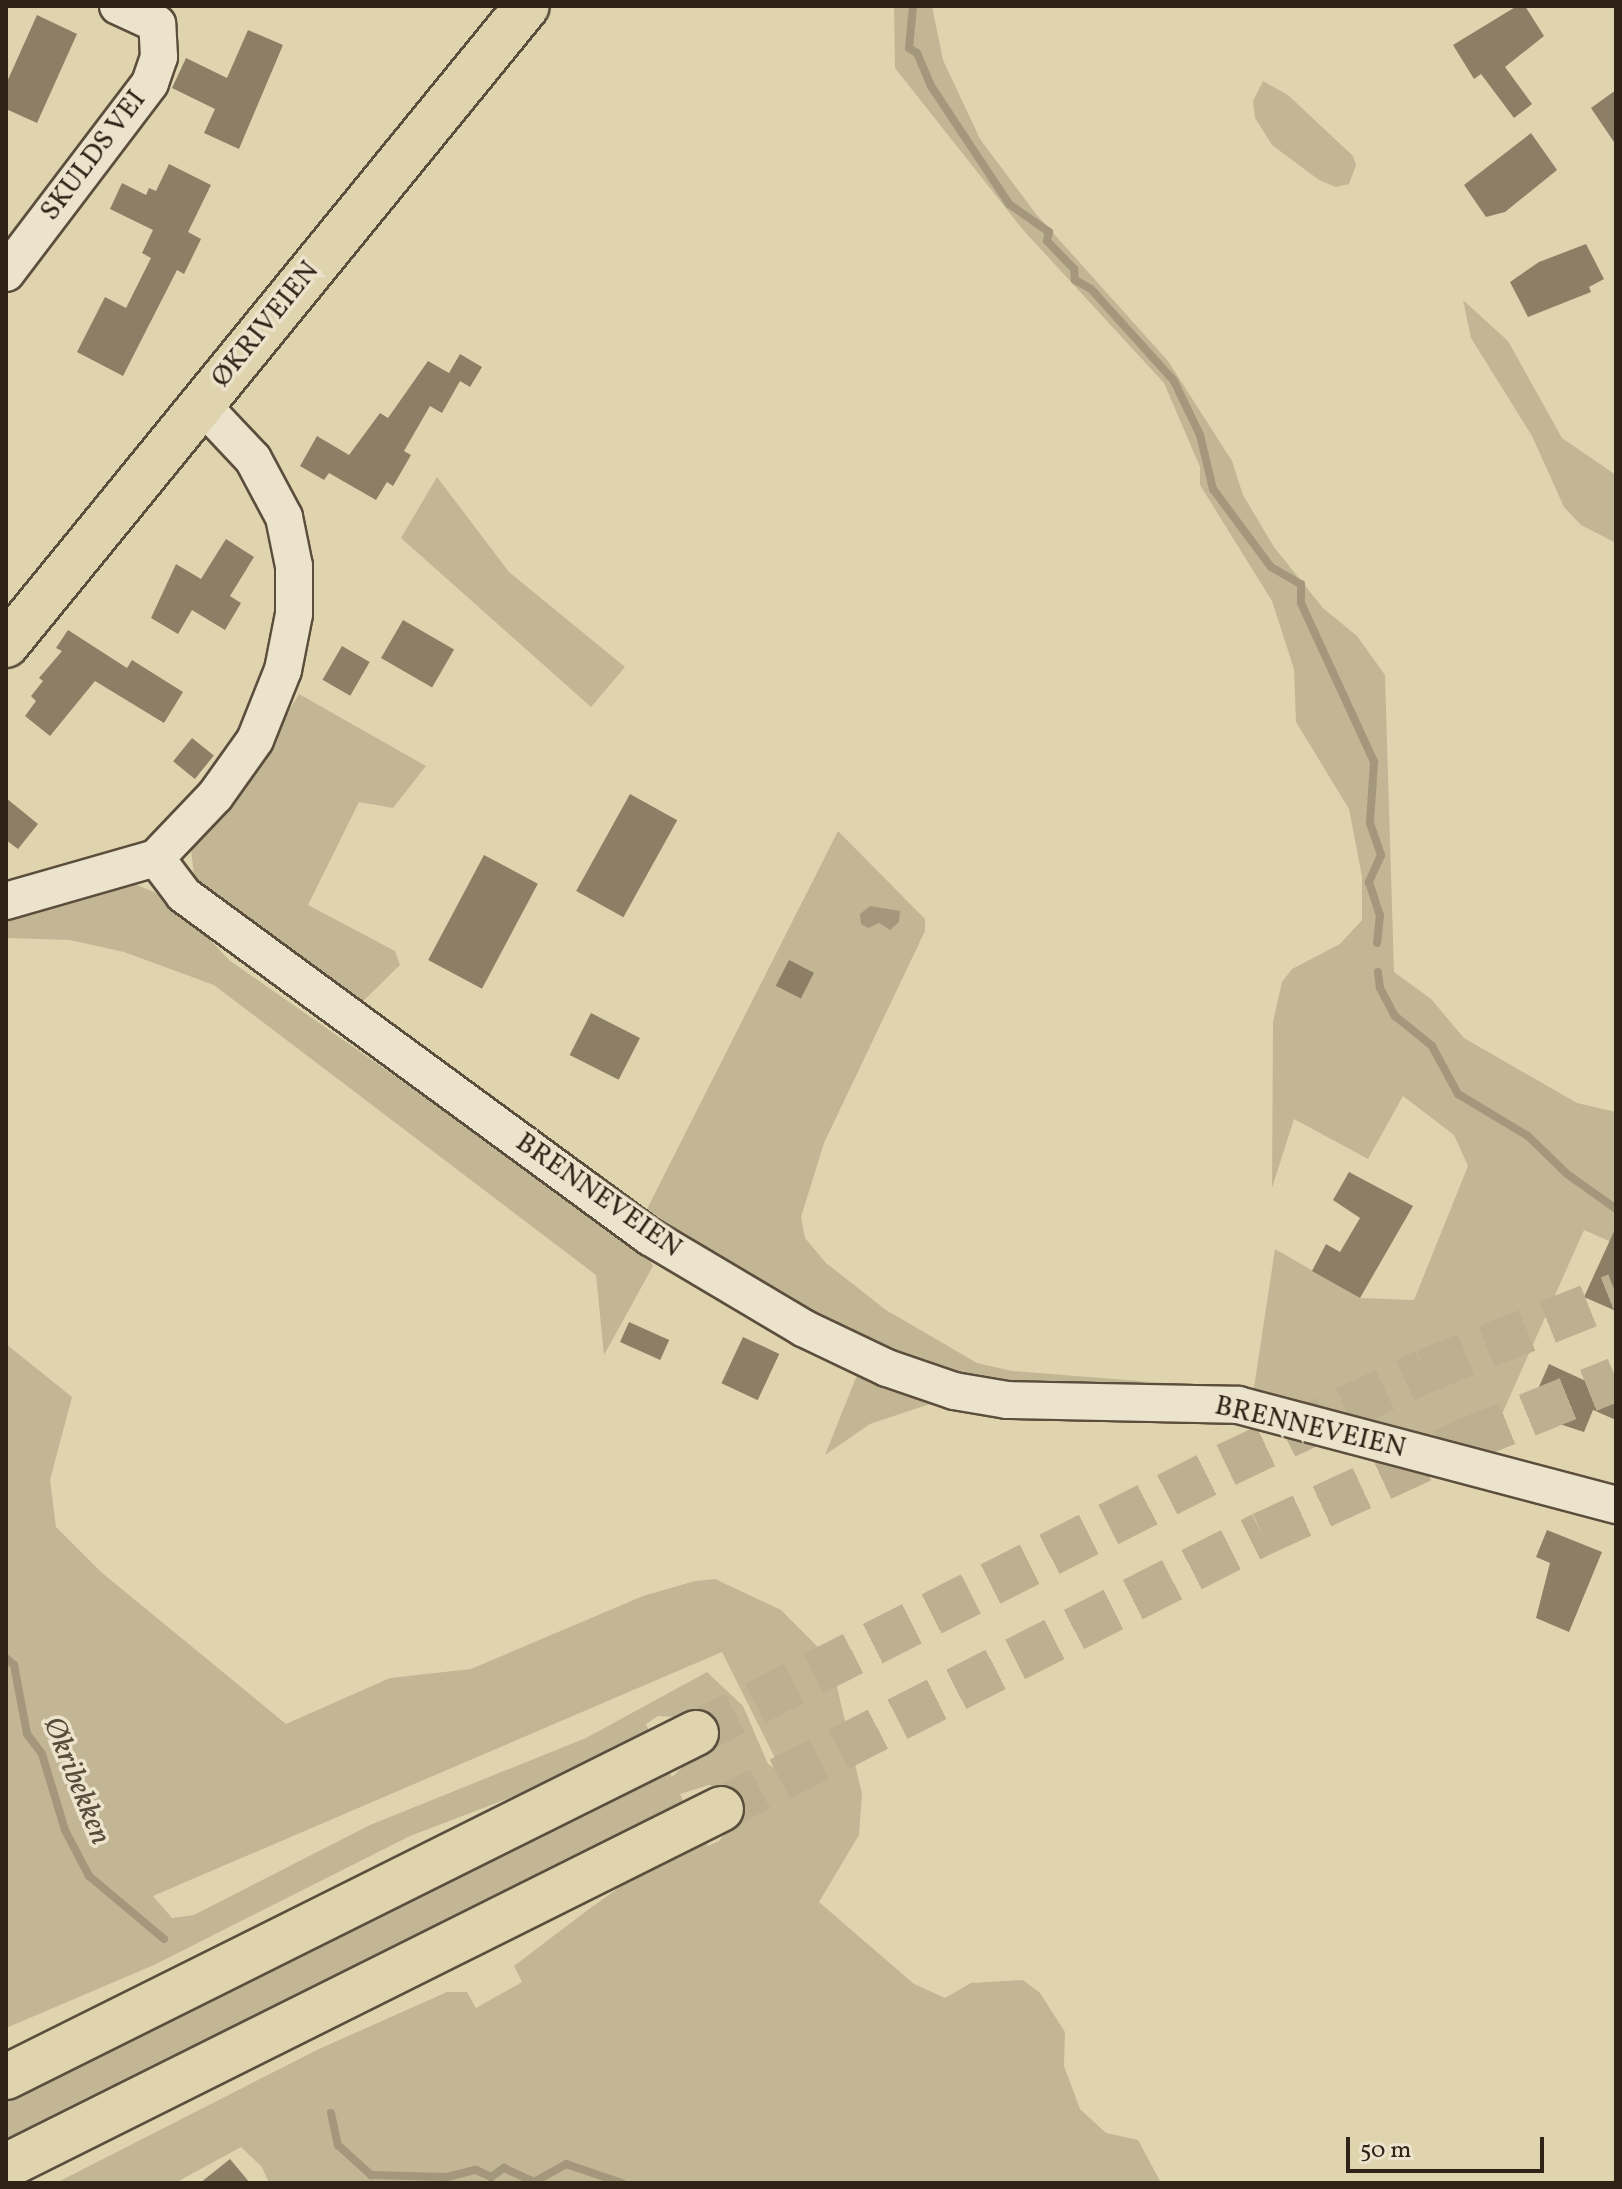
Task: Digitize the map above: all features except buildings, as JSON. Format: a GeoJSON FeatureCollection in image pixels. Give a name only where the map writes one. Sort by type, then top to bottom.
{"type":"FeatureCollection","features":[{"type":"Feature","properties":{"kind":"main road","name":"ØKRIVEIEN"},"geometry":{"type":"LineString","coordinates":[[6,645],[527,6]]}},
{"type":"Feature","properties":{"kind":"main road"},"geometry":{"type":"LineString","coordinates":[[6,2077],[208,1972],[696,1733]]}},
{"type":"Feature","properties":{"kind":"main road"},"geometry":{"type":"LineString","coordinates":[[6,2166],[721,1809]]}},
{"type":"Feature","properties":{"kind":"main road"},"geometry":{"type":"LineString","coordinates":[[6,2045],[143,1985],[208,1972]]}},
{"type":"Feature","properties":{"kind":"street","name":"SKULDS VEI"},"geometry":{"type":"LineString","coordinates":[[6,273],[150,83],[159,57],[157,24],[118,6]]}},
{"type":"Feature","properties":{"kind":"street"},"geometry":{"type":"LineString","coordinates":[[6,901],[156,858],[215,796],[255,740],[283,670],[294,614],[294,566],[284,517],[253,459],[202,405]]}},
{"type":"Feature","properties":{"kind":"street","name":"BRENNEVEIEN"},"geometry":{"type":"LineString","coordinates":[[156,858],[184,895],[650,1237],[803,1328],[887,1368],[954,1391],[1007,1400],[1238,1405],[1616,1505]]}},
{"type":"Feature","properties":{"kind":"shaded area"},"geometry":{"type":"Polygon","coordinates":[[[894,6],[932,6],[943,60],[980,139],[1036,214],[1168,361],[1232,461],[1243,495],[1274,547],[1323,608],[1357,636],[1385,675],[1394,972],[1431,999],[1464,1038],[1577,1103],[1616,1112],[1616,1244],[1584,1230],[1483,1457],[1253,1394],[1275,1249],[1360,1298],[1414,1300],[1468,1166],[1454,1135],[1403,1096],[1368,1159],[1294,1119],[1272,1188],[1273,1022],[1282,982],[1292,969],[1340,944],[1362,920],[1362,877],[1349,809],[1296,722],[1294,669],[1272,601],[1200,485],[1200,467],[1164,383],[1024,231],[895,68],[894,6]]]}},
{"type":"Feature","properties":{"kind":"shaded area"},"geometry":{"type":"Polygon","coordinates":[[[1263,81],[1288,95],[1353,156],[1356,165],[1349,184],[1336,187],[1319,180],[1272,145],[1255,118],[1253,101],[1263,81]]]}},
{"type":"Feature","properties":{"kind":"shaded area"},"geometry":{"type":"Polygon","coordinates":[[[1463,300],[1508,341],[1562,438],[1616,475],[1616,543],[1581,525],[1564,507],[1532,436],[1471,338],[1463,300]]]}},
{"type":"Feature","properties":{"kind":"shaded area"},"geometry":{"type":"Polygon","coordinates":[[[437,477],[509,572],[625,667],[591,707],[401,538],[437,477]]]}},
{"type":"Feature","properties":{"kind":"shaded area"},"geometry":{"type":"Polygon","coordinates":[[[299,694],[426,766],[393,808],[359,802],[308,905],[395,951],[400,965],[354,1010],[207,895],[194,875],[191,849],[200,830],[246,782],[299,694]]]}},
{"type":"Feature","properties":{"kind":"shaded area"},"geometry":{"type":"Polygon","coordinates":[[[838,831],[925,919],[925,931],[824,1143],[801,1217],[805,1238],[826,1263],[886,1310],[977,1363],[1012,1371],[1178,1384],[1078,1392],[969,1384],[819,1323],[644,1215],[838,831]]]}},
{"type":"Feature","properties":{"kind":"shaded area"},"geometry":{"type":"Polygon","coordinates":[[[125,880],[154,892],[192,920],[229,960],[645,1251],[653,1266],[604,1355],[596,1275],[214,985],[124,952],[70,940],[6,938],[6,912],[125,880]]]}},
{"type":"Feature","properties":{"kind":"shaded area"},"geometry":{"type":"Polygon","coordinates":[[[870,906],[900,911],[899,922],[890,930],[879,923],[868,928],[861,924],[860,914],[870,906]]]}},
{"type":"Feature","properties":{"kind":"shaded area"},"geometry":{"type":"Polygon","coordinates":[[[6,1344],[72,1397],[50,1480],[56,1527],[101,1572],[286,1724],[390,1678],[471,1669],[643,1596],[695,1581],[715,1579],[781,1610],[820,1649],[834,1674],[862,1794],[859,1835],[819,1902],[914,1984],[945,1998],[971,1983],[1023,1980],[1040,1993],[1065,2032],[1064,2066],[1080,2109],[1106,2133],[1138,2140],[1161,2183],[269,2183],[262,2167],[241,2147],[175,2183],[56,2183],[319,2049],[447,1992],[467,1992],[476,2008],[522,1982],[514,1966],[589,1909],[645,1869],[704,1839],[708,1846],[719,1841],[733,1824],[732,1792],[709,1785],[680,1794],[684,1803],[6,2146],[6,2095],[666,1767],[672,1777],[700,1750],[696,1718],[658,1716],[646,1724],[649,1731],[551,1782],[410,1836],[154,1965],[6,2028],[6,1344]],[[722,1652],[153,1896],[172,1918],[194,1915],[370,1825],[586,1738],[707,1672],[743,1706],[768,1764],[782,1772],[722,1652]]]}},
{"type":"Feature","properties":{"kind":"shaded area"},"geometry":{"type":"Polygon","coordinates":[[[859,1370],[936,1402],[870,1424],[825,1455],[859,1370]]]}},
{"type":"Feature","properties":{"kind":"waterway"},"geometry":{"type":"LineString","coordinates":[[913,6],[909,48],[917,53],[931,86],[1009,204],[1049,232],[1047,241],[1074,269],[1075,280],[1091,289],[1174,381],[1200,435],[1213,489],[1271,567],[1301,584],[1301,603],[1374,762],[1370,823],[1381,855],[1369,882],[1380,915],[1377,943]]}},
{"type":"Feature","properties":{"kind":"waterway"},"geometry":{"type":"LineString","coordinates":[[1378,972],[1380,988],[1395,1016],[1432,1046],[1458,1094],[1528,1136],[1567,1174],[1616,1209]]}},
{"type":"Feature","properties":{"kind":"waterway","name":"Økribekken"},"geometry":{"type":"LineString","coordinates":[[6,1658],[14,1665],[27,1734],[42,1754],[65,1830],[89,1876],[164,1939]]}},
{"type":"Feature","properties":{"kind":"waterway","name":"Økribekken"},"geometry":{"type":"LineString","coordinates":[[331,2113],[338,2145],[371,2175],[447,2177],[476,2170],[491,2177],[504,2168],[534,2182],[566,2164],[622,2183]]}},
{"type":"Feature","properties":{"kind":"tunnel"},"geometry":{"type":"LineString","coordinates":[[696,1733],[1226,1465],[1425,1371],[1616,1295]]}},
{"type":"Feature","properties":{"kind":"tunnel"},"geometry":{"type":"LineString","coordinates":[[721,1809],[1262,1534],[1466,1440],[1616,1379]]}}]}
